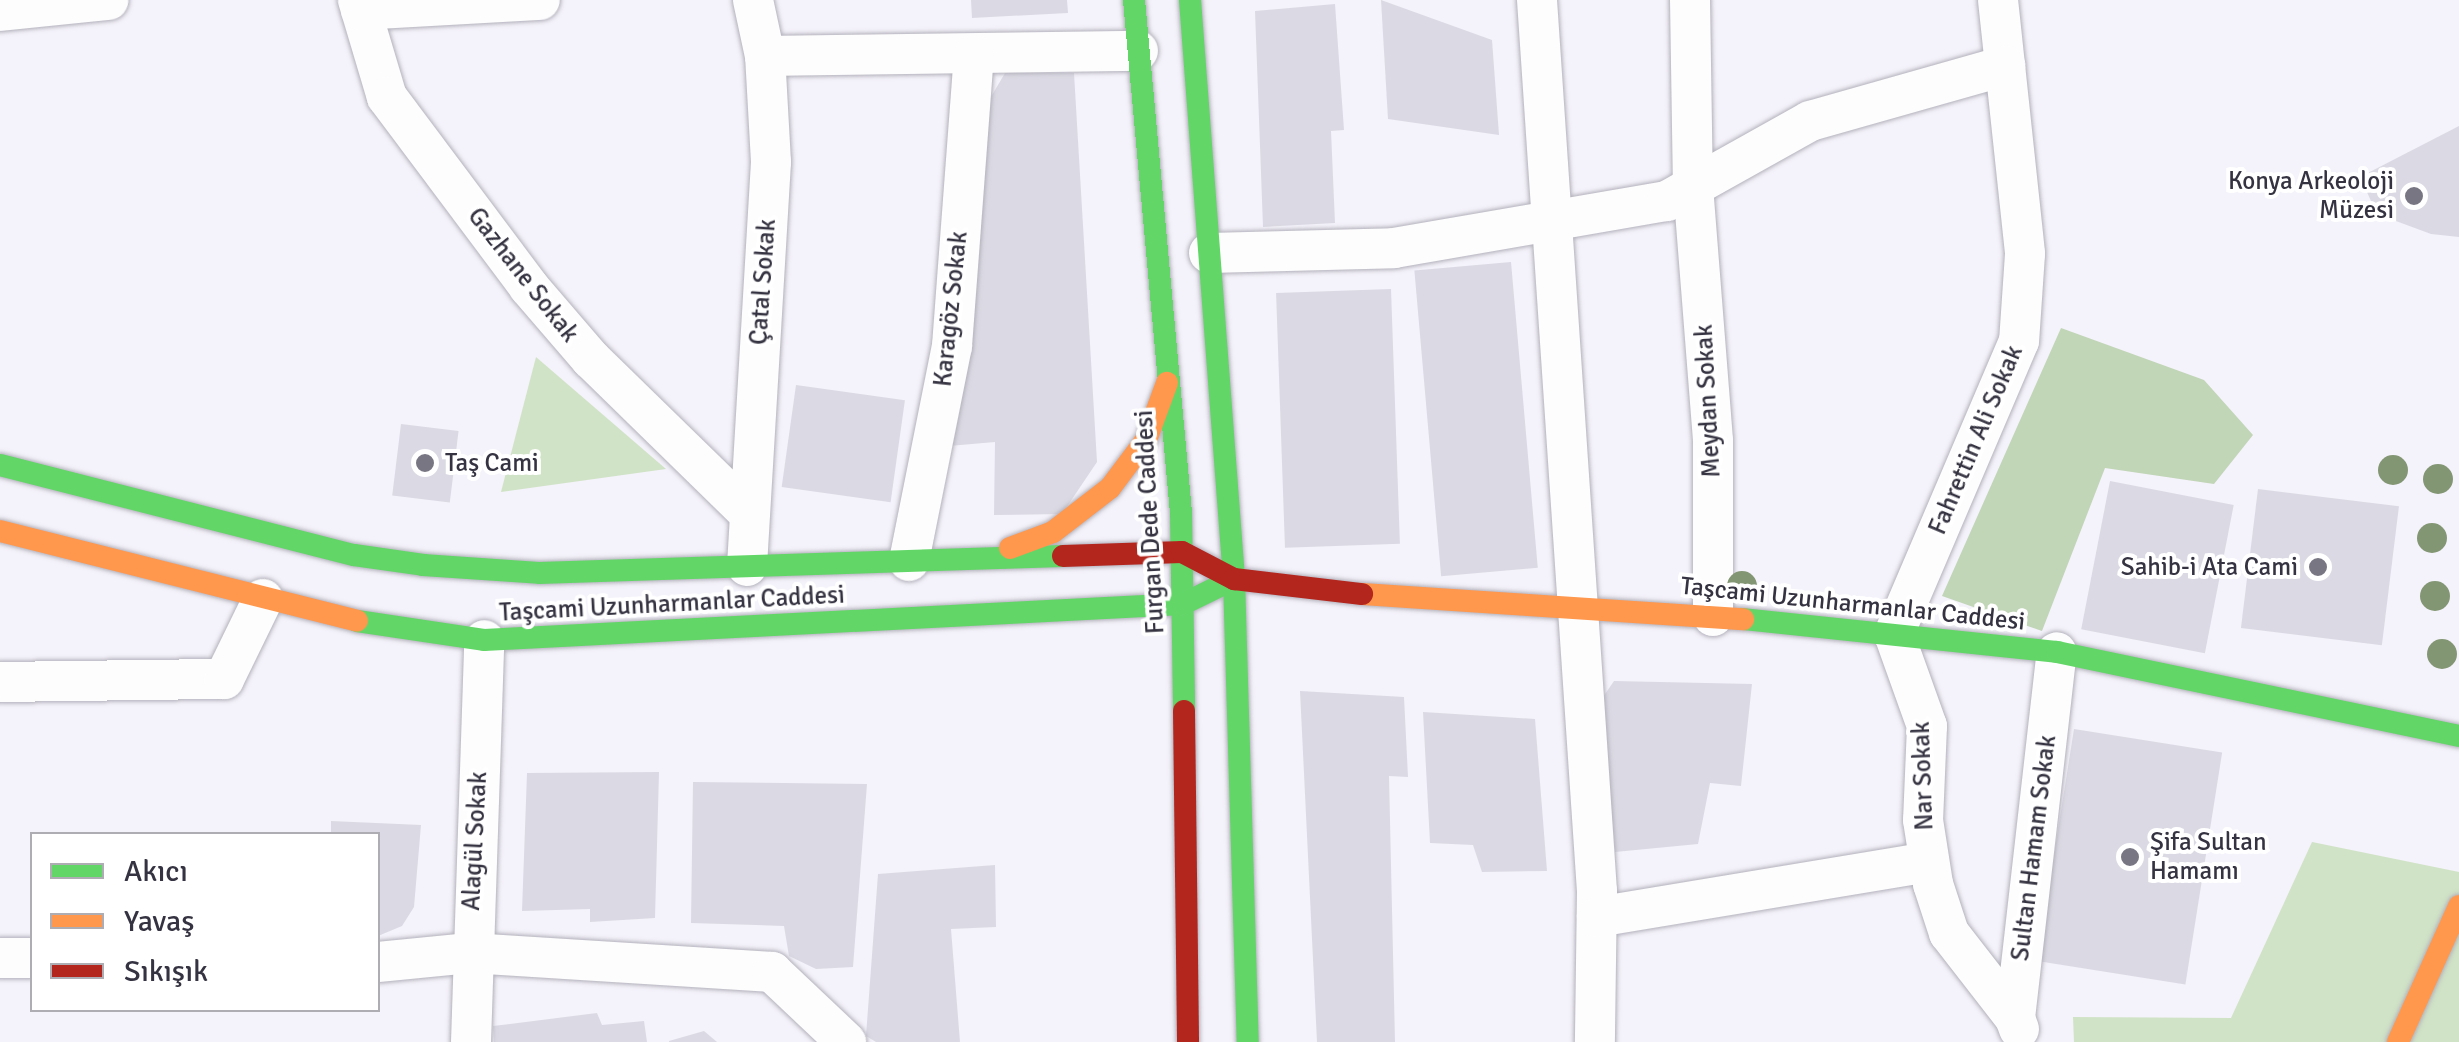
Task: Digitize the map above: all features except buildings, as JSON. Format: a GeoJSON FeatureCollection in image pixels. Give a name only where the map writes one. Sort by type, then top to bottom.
{"type":"FeatureCollection","features":[{"type":"Feature","properties":{"kind":"main road","name":"Furgan Dede Caddesi"},"geometry":{"type":"LineString","coordinates":[[1134,0],[1170,376],[1182,552],[1188,1042]]}},
{"type":"Feature","properties":{"kind":"main road"},"geometry":{"type":"LineString","coordinates":[[1190,0],[1234,579],[1248,1042]]}},
{"type":"Feature","properties":{"kind":"main road"},"geometry":{"type":"LineString","coordinates":[[983,558],[1054,532],[1110,488],[1146,440],[1170,376]]}},
{"type":"Feature","properties":{"kind":"main road","name":"Taşcami Uzunharmanlar Caddesi"},"geometry":{"type":"LineString","coordinates":[[0,465],[354,554],[423,565],[539,573],[1182,552],[1234,579],[1292,590],[1713,616],[2057,652],[2459,736]]}},
{"type":"Feature","properties":{"kind":"main road","name":"Taşcami Uzunharmanlar Caddesi"},"geometry":{"type":"LineString","coordinates":[[0,531],[263,599],[484,640],[1184,604],[1234,579]]}},
{"type":"Feature","properties":{"kind":"main road"},"geometry":{"type":"LineString","coordinates":[[2398,1042],[2459,906]]}},
{"type":"Feature","properties":{"kind":"street"},"geometry":{"type":"LineString","coordinates":[[0,11],[108,0]]}},
{"type":"Feature","properties":{"kind":"street"},"geometry":{"type":"LineString","coordinates":[[359,5],[540,0]]}},
{"type":"Feature","properties":{"kind":"street","name":"Çatal Sokak"},"geometry":{"type":"LineString","coordinates":[[747,566],[746,510],[770,201],[765,56],[753,0]]}},
{"type":"Feature","properties":{"kind":"street"},"geometry":{"type":"LineString","coordinates":[[1537,0],[1597,918],[1595,1042]]}},
{"type":"Feature","properties":{"kind":"street","name":"Meydan Sokak"},"geometry":{"type":"LineString","coordinates":[[1690,0],[1692,186],[1713,441],[1713,616]]}},
{"type":"Feature","properties":{"kind":"street","name":"Fahrettin Ali Sokak"},"geometry":{"type":"LineString","coordinates":[[1894,634],[2019,341],[2025,254],[1998,0]]}},
{"type":"Feature","properties":{"kind":"street","name":"Gazhane Sokak"},"geometry":{"type":"LineString","coordinates":[[359,5],[388,97],[529,287],[591,359],[746,510]]}},
{"type":"Feature","properties":{"kind":"street"},"geometry":{"type":"LineString","coordinates":[[765,56],[1138,51]]}},
{"type":"Feature","properties":{"kind":"street","name":"Karagöz Sokak"},"geometry":{"type":"LineString","coordinates":[[908,561],[952,346],[974,55]]}},
{"type":"Feature","properties":{"kind":"street"},"geometry":{"type":"LineString","coordinates":[[1210,253],[1394,248],[1550,226],[1667,200],[1810,121],[2005,66]]}},
{"type":"Feature","properties":{"kind":"street"},"geometry":{"type":"LineString","coordinates":[[0,682],[224,678],[263,599]]}},
{"type":"Feature","properties":{"kind":"street","name":"Nar Sokak"},"geometry":{"type":"LineString","coordinates":[[1894,634],[1927,726],[1922,820],[1928,862],[1949,933],[2019,1030]]}},
{"type":"Feature","properties":{"kind":"street","name":"Alagül Sokak"},"geometry":{"type":"LineString","coordinates":[[471,1042],[470,952],[484,640]]}},
{"type":"Feature","properties":{"kind":"street","name":"Sultan Hamam Sokak"},"geometry":{"type":"LineString","coordinates":[[2019,1030],[2057,652]]}},
{"type":"Feature","properties":{"kind":"street"},"geometry":{"type":"LineString","coordinates":[[1597,918],[1928,862]]}},
{"type":"Feature","properties":{"kind":"street"},"geometry":{"type":"LineString","coordinates":[[380,962],[470,952],[772,972],[846,1042]]}},
{"type":"Feature","properties":{"kind":"street"},"geometry":{"type":"LineString","coordinates":[[0,958],[30,958]]}},
{"type":"Feature","properties":{"kind":"green space"},"geometry":{"type":"Polygon","coordinates":[[[2061,328],[2204,380],[2253,435],[2214,484],[2105,468],[2042,631],[1942,596],[2061,328]]]}},
{"type":"Feature","properties":{"kind":"green space"},"geometry":{"type":"Polygon","coordinates":[[[536,357],[666,469],[501,492],[536,357]]]}},
{"type":"Feature","properties":{"kind":"green space"},"geometry":{"type":"Polygon","coordinates":[[[2312,842],[2459,872],[2459,1042],[2074,1042],[2073,1017],[2231,1018],[2312,842]]]}},
{"type":"Feature","properties":{"kind":"traffic: fast"},"geometry":{"type":"LineString","coordinates":[[1134,0],[1181,512],[1184,711]]}},
{"type":"Feature","properties":{"kind":"traffic: fast"},"geometry":{"type":"LineString","coordinates":[[1190,0],[1234,579],[1248,1042]]}},
{"type":"Feature","properties":{"kind":"traffic: fast"},"geometry":{"type":"LineString","coordinates":[[0,465],[354,555],[423,565],[539,573],[1063,556]]}},
{"type":"Feature","properties":{"kind":"traffic: fast"},"geometry":{"type":"LineString","coordinates":[[357,621],[484,640],[1183,604],[1234,579]]}},
{"type":"Feature","properties":{"kind":"traffic: fast"},"geometry":{"type":"LineString","coordinates":[[1743,619],[2057,652],[2459,736]]}},
{"type":"Feature","properties":{"kind":"traffic: slow"},"geometry":{"type":"LineString","coordinates":[[1010,548],[1053,532],[1110,488],[1146,440],[1167,383]]}},
{"type":"Feature","properties":{"kind":"traffic: slow"},"geometry":{"type":"LineString","coordinates":[[0,531],[357,621]]}},
{"type":"Feature","properties":{"kind":"traffic: slow"},"geometry":{"type":"LineString","coordinates":[[1362,594],[1743,619]]}},
{"type":"Feature","properties":{"kind":"traffic: slow"},"geometry":{"type":"LineString","coordinates":[[2398,1042],[2459,906]]}},
{"type":"Feature","properties":{"kind":"traffic: jam"},"geometry":{"type":"LineString","coordinates":[[1063,556],[1182,552],[1234,579],[1362,594]]}},
{"type":"Feature","properties":{"kind":"traffic: jam"},"geometry":{"type":"LineString","coordinates":[[1184,711],[1188,1042]]}},
{"type":"Feature","properties":{"kind":"place","name":"Konya Arkeoloji Müzesi"},"geometry":{"type":"Point","coordinates":[2414,196]}},
{"type":"Feature","properties":{"kind":"place","name":"Taş Cami"},"geometry":{"type":"Point","coordinates":[425,463]}},
{"type":"Feature","properties":{"kind":"place","name":"Sahib-i Ata Cami"},"geometry":{"type":"Point","coordinates":[2318,567]}},
{"type":"Feature","properties":{"kind":"place","name":"Şifa Sultan Hamamı"},"geometry":{"type":"Point","coordinates":[2130,857]}}]}
